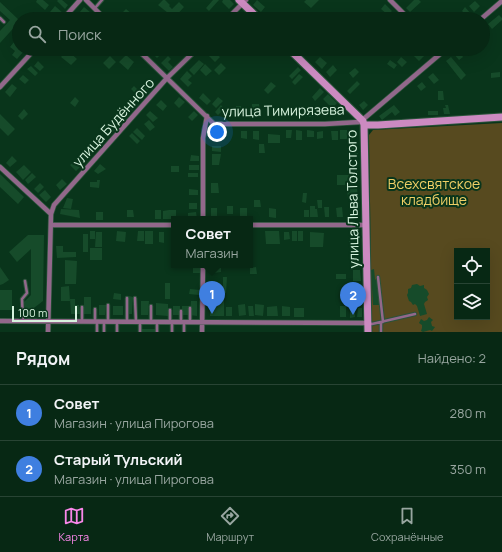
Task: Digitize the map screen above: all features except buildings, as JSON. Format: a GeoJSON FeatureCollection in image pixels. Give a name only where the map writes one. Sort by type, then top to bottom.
{"type":"FeatureCollection","features":[{"type":"Feature","properties":{"kind":"street"},"geometry":{"type":"LineString","coordinates":[[69,12],[80,0]]}},
{"type":"Feature","properties":{"kind":"street"},"geometry":{"type":"LineString","coordinates":[[86,0],[98,12]]}},
{"type":"Feature","properties":{"kind":"street"},"geometry":{"type":"LineString","coordinates":[[390,0],[402,12]]}},
{"type":"Feature","properties":{"kind":"street"},"geometry":{"type":"LineString","coordinates":[[489,12],[502,0]]}},
{"type":"Feature","properties":{"kind":"street"},"geometry":{"type":"LineString","coordinates":[[233,12],[243,1],[253,12]]}},
{"type":"Feature","properties":{"kind":"street"},"geometry":{"type":"LineString","coordinates":[[0,87],[29,56]]}},
{"type":"Feature","properties":{"kind":"street","name":"улица Тимирязева"},"geometry":{"type":"LineString","coordinates":[[144,56],[214,124],[325,124],[360,122],[373,126],[502,118]]}},
{"type":"Feature","properties":{"kind":"street","name":"улица Будённого"},"geometry":{"type":"LineString","coordinates":[[51,214],[54,205],[167,78],[190,56]]}},
{"type":"Feature","properties":{"kind":"street","name":"улица Льва Толстого"},"geometry":{"type":"LineString","coordinates":[[296,56],[364,123],[368,332]]}},
{"type":"Feature","properties":{"kind":"street"},"geometry":{"type":"LineString","coordinates":[[364,123],[437,56]]}},
{"type":"Feature","properties":{"kind":"street"},"geometry":{"type":"LineString","coordinates":[[203,216],[203,138],[207,116]]}},
{"type":"Feature","properties":{"kind":"street"},"geometry":{"type":"LineString","coordinates":[[0,167],[51,214],[48,332]]}},
{"type":"Feature","properties":{"kind":"street"},"geometry":{"type":"LineString","coordinates":[[51,225],[171,225]]}},
{"type":"Feature","properties":{"kind":"street"},"geometry":{"type":"LineString","coordinates":[[253,225],[366,225]]}},
{"type":"Feature","properties":{"kind":"street"},"geometry":{"type":"LineString","coordinates":[[202,332],[203,268]]}},
{"type":"Feature","properties":{"kind":"street"},"geometry":{"type":"LineString","coordinates":[[0,321],[368,323]]}},
{"type":"Feature","properties":{"kind":"lane"},"geometry":{"type":"LineString","coordinates":[[94,8],[102,0]]}},
{"type":"Feature","properties":{"kind":"lane"},"geometry":{"type":"LineString","coordinates":[[0,18],[4,22]]}},
{"type":"Feature","properties":{"kind":"lane"},"geometry":{"type":"LineString","coordinates":[[378,277],[382,322],[381,332]]}},
{"type":"Feature","properties":{"kind":"lane"},"geometry":{"type":"LineString","coordinates":[[23,322],[22,299],[27,293],[25,282]]}},
{"type":"Feature","properties":{"kind":"lane"},"geometry":{"type":"LineString","coordinates":[[127,298],[127,322]]}},
{"type":"Feature","properties":{"kind":"lane"},"geometry":{"type":"LineString","coordinates":[[135,298],[140,332]]}},
{"type":"Feature","properties":{"kind":"lane"},"geometry":{"type":"LineString","coordinates":[[104,332],[108,305]]}},
{"type":"Feature","properties":{"kind":"lane"},"geometry":{"type":"LineString","coordinates":[[151,306],[157,332]]}},
{"type":"Feature","properties":{"kind":"lane"},"geometry":{"type":"LineString","coordinates":[[82,307],[82,322]]}},
{"type":"Feature","properties":{"kind":"lane"},"geometry":{"type":"LineString","coordinates":[[190,308],[190,322]]}},
{"type":"Feature","properties":{"kind":"lane"},"geometry":{"type":"LineString","coordinates":[[95,309],[97,332]]}},
{"type":"Feature","properties":{"kind":"lane"},"geometry":{"type":"LineString","coordinates":[[170,310],[172,332]]}},
{"type":"Feature","properties":{"kind":"lane"},"geometry":{"type":"LineString","coordinates":[[181,311],[184,332]]}},
{"type":"Feature","properties":{"kind":"lane"},"geometry":{"type":"LineString","coordinates":[[368,323],[372,324],[415,314]]}},
{"type":"Feature","properties":{"kind":"lane"},"geometry":{"type":"LineString","coordinates":[[117,322],[117,332]]}},
{"type":"Feature","properties":{"kind":"green space","name":"Всехсвятское кладбище"},"geometry":{"type":"Polygon","coordinates":[[[502,123],[502,332],[372,332],[369,135],[373,130],[502,123]]]}},
{"type":"Feature","properties":{"kind":"place","name":"Совет"},"geometry":{"type":"Point","coordinates":[212,314]}},
{"type":"Feature","properties":{"kind":"place","name":"Старый Тульский"},"geometry":{"type":"Point","coordinates":[353,315]}}]}
